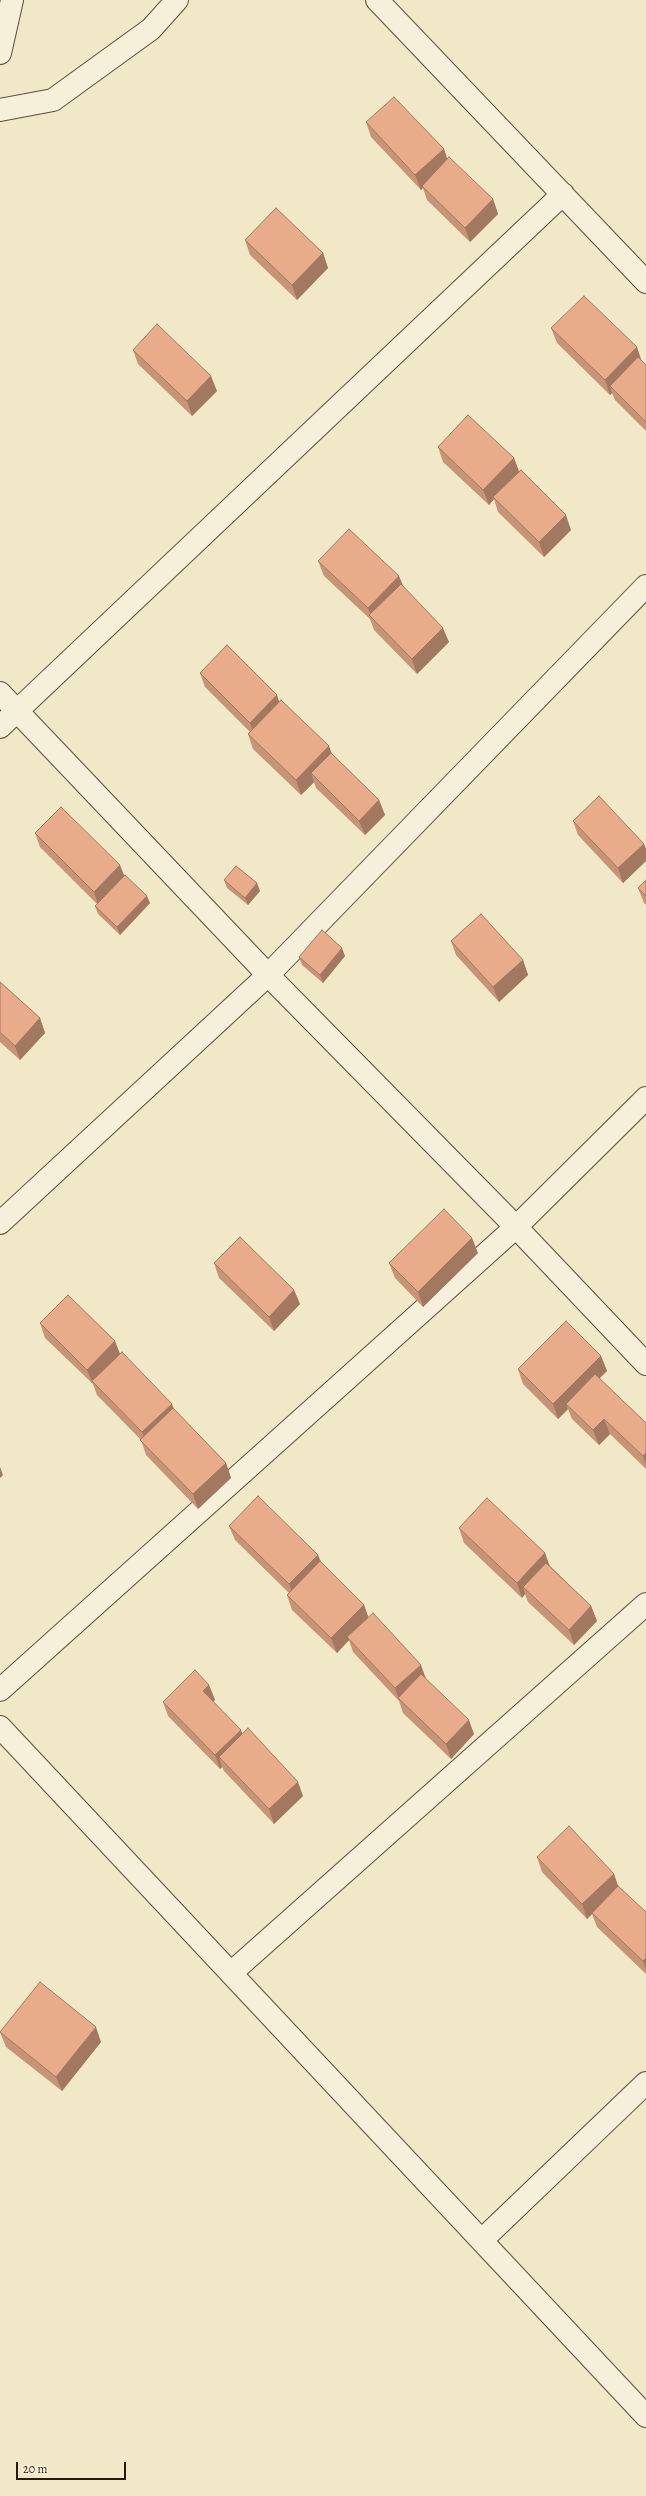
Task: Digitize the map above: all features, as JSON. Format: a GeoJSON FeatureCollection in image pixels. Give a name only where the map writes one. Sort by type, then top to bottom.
{"type":"FeatureCollection","features":[{"type":"Feature","properties":{"kind":"street"},"geometry":{"type":"LineString","coordinates":[[0,53],[12,0]]}},
{"type":"Feature","properties":{"kind":"street"},"geometry":{"type":"LineString","coordinates":[[0,110],[53,100],[151,29],[177,0]]}},
{"type":"Feature","properties":{"kind":"street"},"geometry":{"type":"LineString","coordinates":[[377,0],[646,282]]}},
{"type":"Feature","properties":{"kind":"street"},"geometry":{"type":"LineString","coordinates":[[0,727],[563,194]]}},
{"type":"Feature","properties":{"kind":"street"},"geometry":{"type":"LineString","coordinates":[[0,1223],[268,975],[646,586]]}},
{"type":"Feature","properties":{"kind":"street"},"geometry":{"type":"LineString","coordinates":[[0,693],[268,975],[516,1227],[646,1364]]}},
{"type":"Feature","properties":{"kind":"street"},"geometry":{"type":"LineString","coordinates":[[0,1690],[516,1227],[646,1098]]}},
{"type":"Feature","properties":{"kind":"street"},"geometry":{"type":"LineString","coordinates":[[231,1973],[646,1604]]}},
{"type":"Feature","properties":{"kind":"street"},"geometry":{"type":"LineString","coordinates":[[0,1727],[646,2416]]}},
{"type":"Feature","properties":{"kind":"street"},"geometry":{"type":"LineString","coordinates":[[482,2240],[646,2083]]}},
{"type":"Feature","properties":{"kind":"building"},"geometry":{"type":"Polygon","coordinates":[[[394,97],[444,149],[415,175],[366,122],[394,97]]]}},
{"type":"Feature","properties":{"kind":"building"},"geometry":{"type":"Polygon","coordinates":[[[449,157],[493,199],[465,228],[422,186],[449,157]]]}},
{"type":"Feature","properties":{"kind":"building"},"geometry":{"type":"Polygon","coordinates":[[[276,208],[323,253],[292,285],[245,240],[276,208]]]}},
{"type":"Feature","properties":{"kind":"building"},"geometry":{"type":"Polygon","coordinates":[[[584,296],[637,347],[605,380],[551,328],[584,296]]]}},
{"type":"Feature","properties":{"kind":"building"},"geometry":{"type":"Polygon","coordinates":[[[157,324],[211,376],[187,401],[133,350],[157,324]]]}},
{"type":"Feature","properties":{"kind":"building"},"geometry":{"type":"Polygon","coordinates":[[[638,357],[646,365],[646,422],[610,386],[638,357]]]}},
{"type":"Feature","properties":{"kind":"building"},"geometry":{"type":"Polygon","coordinates":[[[468,415],[514,458],[483,490],[438,447],[468,415]]]}},
{"type":"Feature","properties":{"kind":"building"},"geometry":{"type":"Polygon","coordinates":[[[521,470],[566,515],[539,542],[493,497],[521,470]]]}},
{"type":"Feature","properties":{"kind":"building"},"geometry":{"type":"Polygon","coordinates":[[[349,529],[399,576],[368,608],[318,561],[349,529]]]}},
{"type":"Feature","properties":{"kind":"building"},"geometry":{"type":"Polygon","coordinates":[[[401,584],[443,628],[412,659],[369,615],[401,584]]]}},
{"type":"Feature","properties":{"kind":"building"},"geometry":{"type":"Polygon","coordinates":[[[227,645],[277,695],[250,723],[200,673],[227,645]]]}},
{"type":"Feature","properties":{"kind":"building"},"geometry":{"type":"Polygon","coordinates":[[[281,700],[329,746],[296,780],[248,734],[281,700]]]}},
{"type":"Feature","properties":{"kind":"building"},"geometry":{"type":"Polygon","coordinates":[[[331,753],[379,800],[359,821],[311,773],[331,753]]]}},
{"type":"Feature","properties":{"kind":"building"},"geometry":{"type":"Polygon","coordinates":[[[599,796],[644,844],[618,868],[573,821],[599,796]]]}},
{"type":"Feature","properties":{"kind":"building"},"geometry":{"type":"Polygon","coordinates":[[[61,807],[120,865],[94,892],[35,833],[61,807]]]}},
{"type":"Feature","properties":{"kind":"building"},"geometry":{"type":"Polygon","coordinates":[[[236,866],[257,883],[245,898],[224,880],[236,866]]]}},
{"type":"Feature","properties":{"kind":"building"},"geometry":{"type":"Polygon","coordinates":[[[125,875],[147,896],[117,927],[95,906],[125,875]]]}},
{"type":"Feature","properties":{"kind":"building"},"geometry":{"type":"Polygon","coordinates":[[[646,880],[646,896],[638,888],[646,880]]]}},
{"type":"Feature","properties":{"kind":"building"},"geometry":{"type":"Polygon","coordinates":[[[481,914],[523,960],[493,987],[451,941],[481,914]]]}},
{"type":"Feature","properties":{"kind":"building"},"geometry":{"type":"Polygon","coordinates":[[[322,930],[342,948],[320,975],[299,957],[322,930]]]}},
{"type":"Feature","properties":{"kind":"building"},"geometry":{"type":"Polygon","coordinates":[[[0,982],[40,1018],[15,1046],[0,1032],[0,982]]]}},
{"type":"Feature","properties":{"kind":"building"},"geometry":{"type":"Polygon","coordinates":[[[444,1209],[472,1238],[418,1292],[389,1263],[444,1209]]]}},
{"type":"Feature","properties":{"kind":"building"},"geometry":{"type":"Polygon","coordinates":[[[240,1237],[294,1290],[269,1317],[214,1263],[240,1237]]]}},
{"type":"Feature","properties":{"kind":"building"},"geometry":{"type":"Polygon","coordinates":[[[68,1295],[115,1341],[87,1370],[40,1323],[68,1295]]]}},
{"type":"Feature","properties":{"kind":"building"},"geometry":{"type":"Polygon","coordinates":[[[566,1321],[601,1356],[553,1404],[518,1369],[566,1321]]]}},
{"type":"Feature","properties":{"kind":"building"},"geometry":{"type":"Polygon","coordinates":[[[122,1352],[172,1404],[142,1432],[92,1381],[122,1352]]]}},
{"type":"Feature","properties":{"kind":"building"},"geometry":{"type":"Polygon","coordinates":[[[595,1374],[646,1423],[646,1453],[643,1456],[604,1419],[593,1430],[566,1404],[595,1374]]]}},
{"type":"Feature","properties":{"kind":"building"},"geometry":{"type":"Polygon","coordinates":[[[173,1408],[226,1463],[193,1494],[140,1440],[173,1408]]]}},
{"type":"Feature","properties":{"kind":"building"},"geometry":{"type":"Polygon","coordinates":[[[258,1496],[318,1555],[289,1584],[229,1526],[258,1496]]]}},
{"type":"Feature","properties":{"kind":"building"},"geometry":{"type":"Polygon","coordinates":[[[487,1498],[545,1553],[517,1583],[459,1528],[487,1498]]]}},
{"type":"Feature","properties":{"kind":"building"},"geometry":{"type":"Polygon","coordinates":[[[320,1561],[364,1605],[331,1638],[287,1595],[320,1561]]]}},
{"type":"Feature","properties":{"kind":"building"},"geometry":{"type":"Polygon","coordinates":[[[546,1563],[591,1606],[569,1630],[523,1587],[546,1563]]]}},
{"type":"Feature","properties":{"kind":"building"},"geometry":{"type":"Polygon","coordinates":[[[373,1613],[421,1665],[395,1688],[347,1637],[373,1613]]]}},
{"type":"Feature","properties":{"kind":"building"},"geometry":{"type":"Polygon","coordinates":[[[195,1670],[209,1685],[203,1691],[241,1730],[215,1755],[163,1702],[195,1670]]]}},
{"type":"Feature","properties":{"kind":"building"},"geometry":{"type":"Polygon","coordinates":[[[421,1674],[469,1720],[446,1744],[398,1698],[421,1674]]]}},
{"type":"Feature","properties":{"kind":"building"},"geometry":{"type":"Polygon","coordinates":[[[248,1728],[298,1782],[269,1809],[219,1757],[248,1728]]]}},
{"type":"Feature","properties":{"kind":"building"},"geometry":{"type":"Polygon","coordinates":[[[569,1826],[614,1874],[582,1904],[537,1857],[569,1826]]]}},
{"type":"Feature","properties":{"kind":"building"},"geometry":{"type":"Polygon","coordinates":[[[618,1886],[646,1912],[646,1958],[643,1961],[592,1913],[618,1886]]]}},
{"type":"Feature","properties":{"kind":"building"},"geometry":{"type":"Polygon","coordinates":[[[40,1982],[96,2027],[56,2077],[0,2032],[40,1982]]]}}]}
